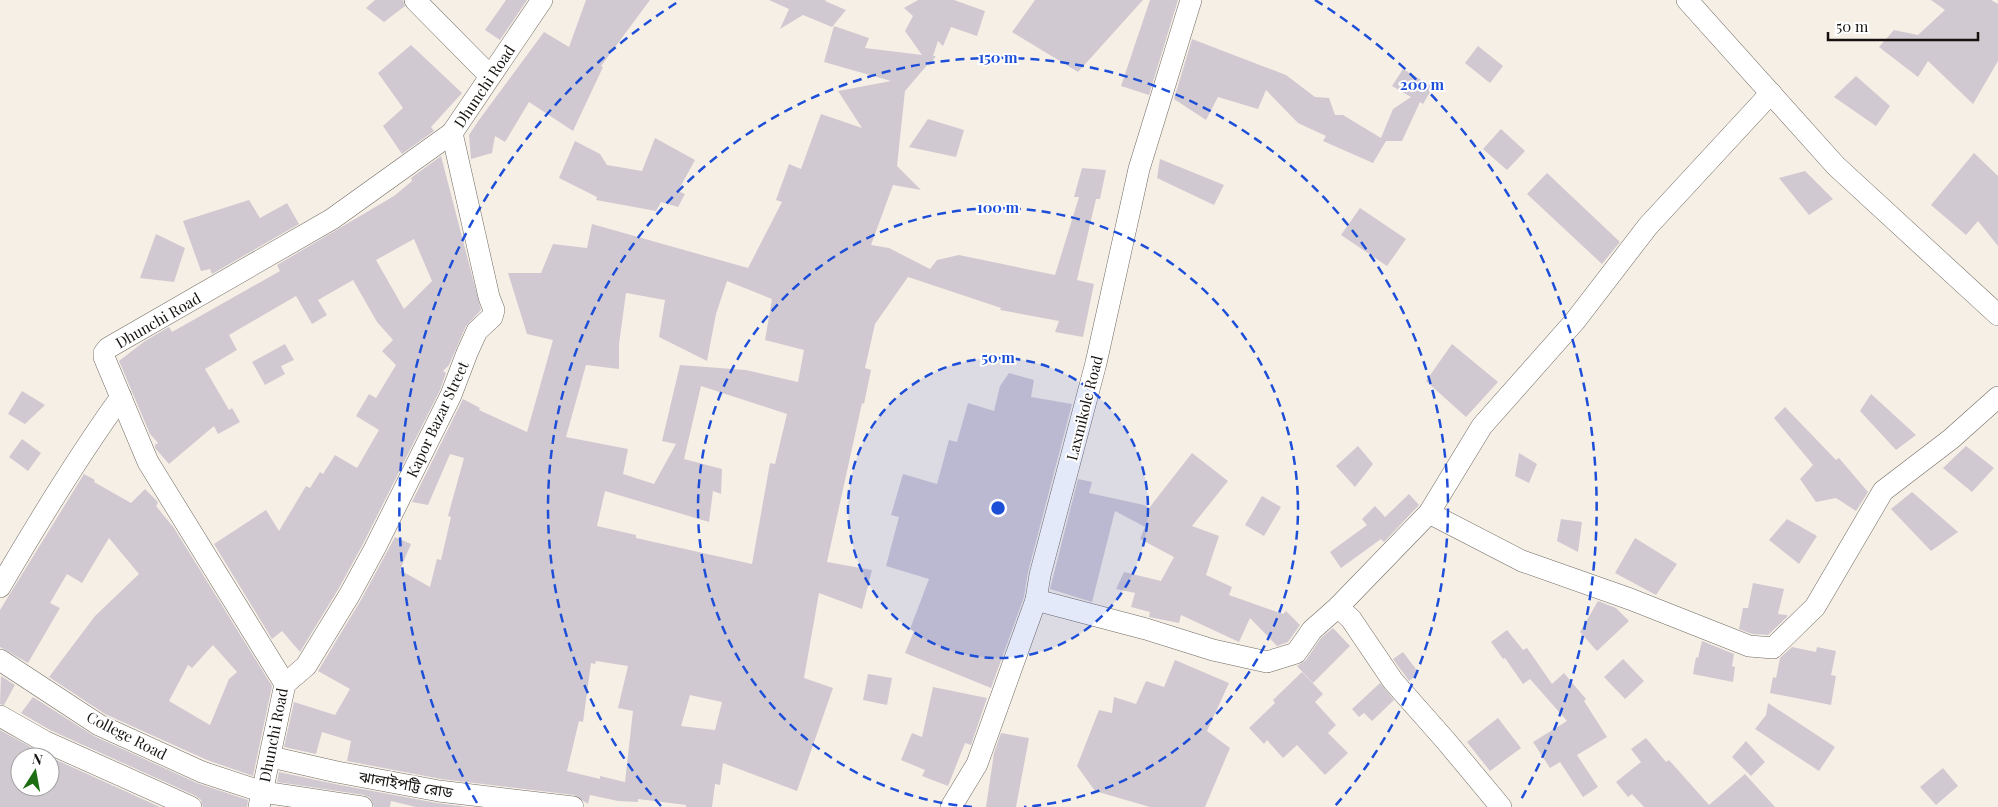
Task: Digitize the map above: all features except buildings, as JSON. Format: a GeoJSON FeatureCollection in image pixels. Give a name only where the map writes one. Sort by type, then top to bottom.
{"type":"FeatureCollection","features":[{"type":"Feature","properties":{"kind":"street"},"geometry":{"type":"LineString","coordinates":[[415,0],[490,76]]}},
{"type":"Feature","properties":{"kind":"street","name":"Dhunchi Road"},"geometry":{"type":"LineString","coordinates":[[261,799],[285,684],[148,462],[104,353],[108,348],[332,219],[452,133],[542,0]]}},
{"type":"Feature","properties":{"kind":"street","name":"Laxmikole Road"},"geometry":{"type":"LineString","coordinates":[[951,807],[977,764],[1036,600],[1040,575],[1096,363],[1139,169],[1191,0]]}},
{"type":"Feature","properties":{"kind":"street"},"geometry":{"type":"LineString","coordinates":[[1686,0],[1836,166],[1998,315]]}},
{"type":"Feature","properties":{"kind":"street"},"geometry":{"type":"LineString","coordinates":[[1036,600],[1146,629],[1213,650],[1267,662],[1296,653],[1312,630],[1338,607],[1429,513],[1482,426],[1575,321],[1648,226],[1771,93]]}},
{"type":"Feature","properties":{"kind":"street","name":"Kapor Bazar Street"},"geometry":{"type":"LineString","coordinates":[[285,684],[306,666],[350,594],[447,403],[478,331],[492,317],[494,310],[489,297],[452,133]]}},
{"type":"Feature","properties":{"kind":"street"},"geometry":{"type":"LineString","coordinates":[[1429,513],[1522,561],[1630,599],[1749,646],[1773,648],[1815,607],[1883,492],[1950,439],[1998,396]]}},
{"type":"Feature","properties":{"kind":"street"},"geometry":{"type":"LineString","coordinates":[[0,587],[83,451],[122,397]]}},
{"type":"Feature","properties":{"kind":"street"},"geometry":{"type":"LineString","coordinates":[[1338,607],[1351,618],[1393,681],[1501,807]]}},
{"type":"Feature","properties":{"kind":"street","name":"College Road"},"geometry":{"type":"LineString","coordinates":[[0,660],[99,724],[261,799],[362,807]]}},
{"type":"Feature","properties":{"kind":"street"},"geometry":{"type":"LineString","coordinates":[[0,716],[44,741],[191,807]]}},
{"type":"Feature","properties":{"kind":"street","name":"ঝালাইপট্টি রোড"},"geometry":{"type":"LineString","coordinates":[[271,757],[337,772],[439,791],[573,807]]}}]}
